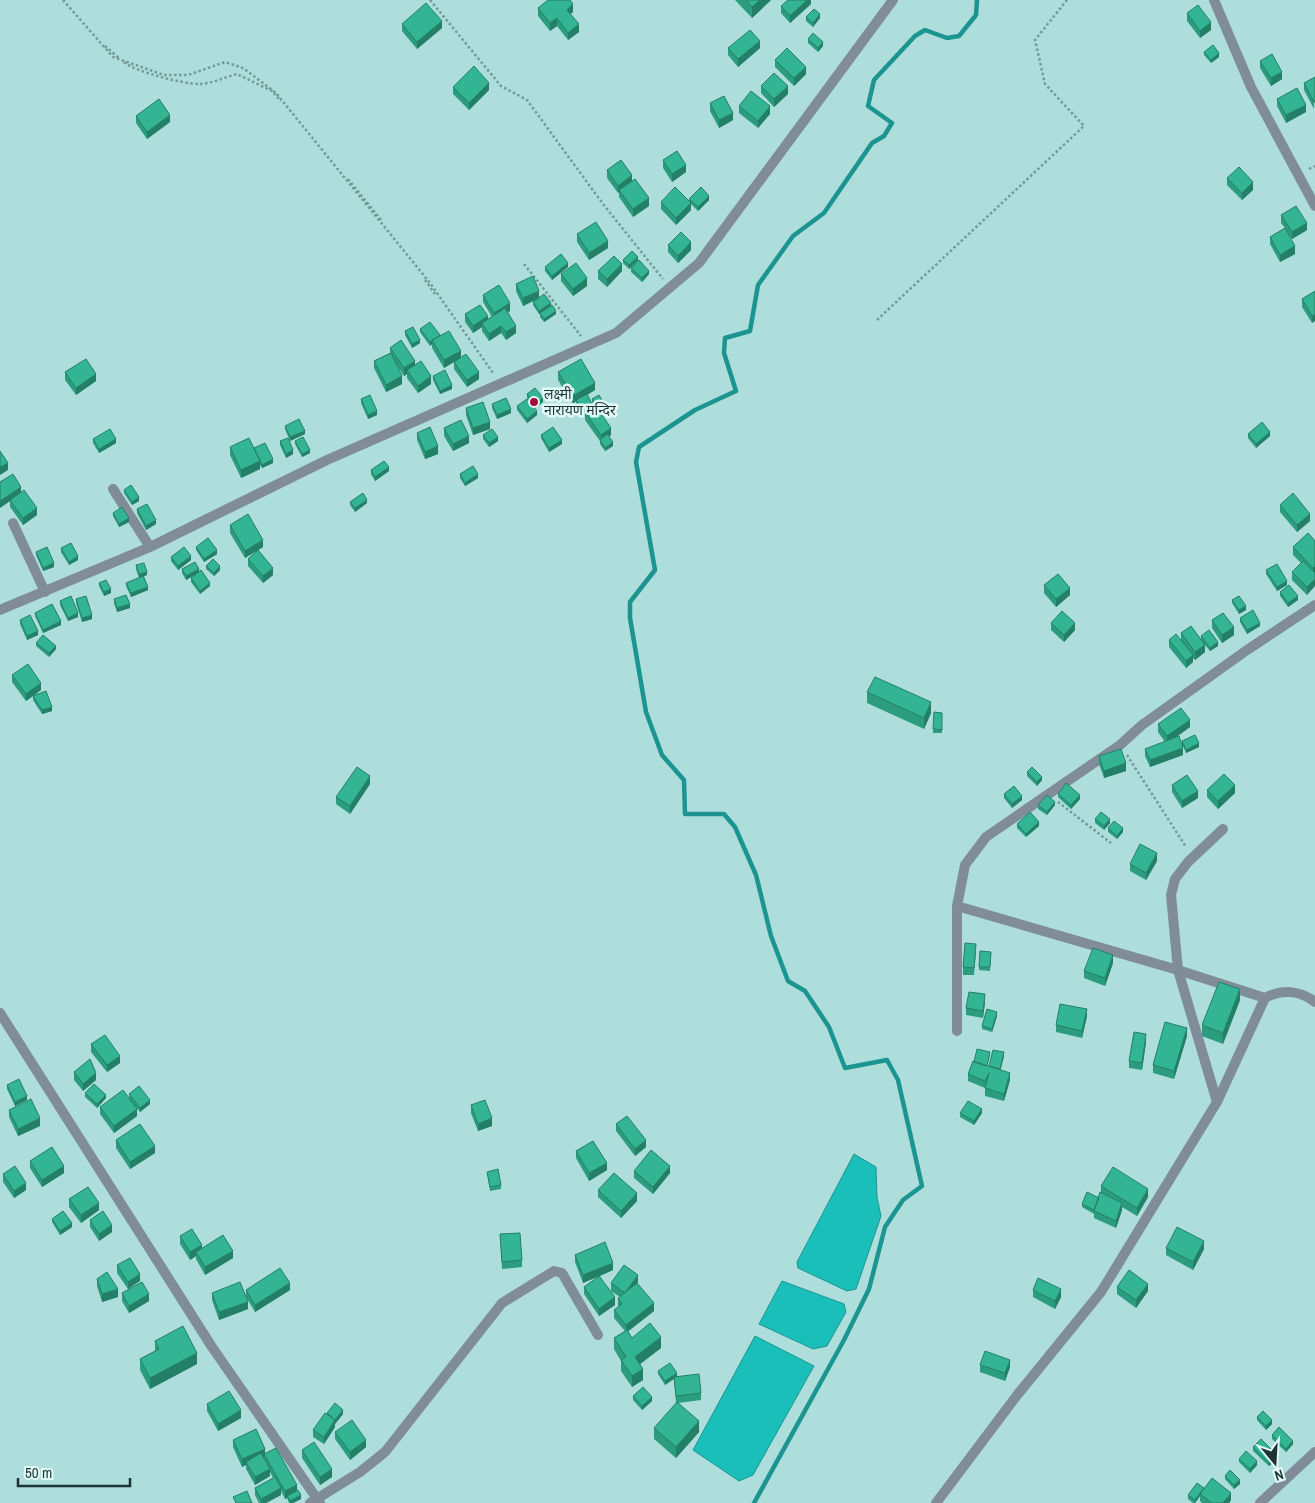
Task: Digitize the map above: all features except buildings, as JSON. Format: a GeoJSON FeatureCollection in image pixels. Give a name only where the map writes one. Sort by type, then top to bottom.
{"type":"FeatureCollection","features":[{"type":"Feature","properties":{"kind":"street"},"geometry":{"type":"LineString","coordinates":[[0,610],[150,547],[328,460],[616,334],[699,264],[894,0]]}},
{"type":"Feature","properties":{"kind":"street"},"geometry":{"type":"LineString","coordinates":[[1214,0],[1251,87],[1315,206]]}},
{"type":"Feature","properties":{"kind":"street"},"geometry":{"type":"LineString","coordinates":[[113,489],[150,547]]}},
{"type":"Feature","properties":{"kind":"street"},"geometry":{"type":"LineString","coordinates":[[12,523],[45,592]]}},
{"type":"Feature","properties":{"kind":"street"},"geometry":{"type":"LineString","coordinates":[[957,1031],[957,906],[965,865],[986,837],[1120,745],[1142,725],[1247,650],[1315,605]]}},
{"type":"Feature","properties":{"kind":"street"},"geometry":{"type":"LineString","coordinates":[[1217,1102],[1178,970],[1170,895],[1175,879],[1188,862],[1223,829]]}},
{"type":"Feature","properties":{"kind":"street"},"geometry":{"type":"LineString","coordinates":[[957,906],[1178,970],[1265,998]]}},
{"type":"Feature","properties":{"kind":"street"},"geometry":{"type":"LineString","coordinates":[[936,1503],[1018,1394],[1101,1292],[1217,1102],[1265,998],[1271,994],[1297,992],[1315,1002]]}},
{"type":"Feature","properties":{"kind":"street"},"geometry":{"type":"LineString","coordinates":[[0,1013],[212,1347],[316,1502],[360,1472],[385,1452],[502,1303],[554,1271],[562,1273],[598,1335]]}},
{"type":"Feature","properties":{"kind":"street"},"geometry":{"type":"LineString","coordinates":[[1260,1503],[1315,1452]]}},
{"type":"Feature","properties":{"kind":"path"},"geometry":{"type":"LineString","coordinates":[[63,0],[113,57],[164,74],[188,75],[225,62],[243,68],[276,93],[430,283],[501,384]]}},
{"type":"Feature","properties":{"kind":"path"},"geometry":{"type":"LineString","coordinates":[[430,0],[501,86],[526,100],[603,204],[670,288]]}},
{"type":"Feature","properties":{"kind":"path"},"geometry":{"type":"LineString","coordinates":[[877,320],[1084,126],[1045,84],[1035,40],[1067,0]]}},
{"type":"Feature","properties":{"kind":"path"},"geometry":{"type":"LineString","coordinates":[[96,38],[129,66],[156,75],[200,84],[237,74],[272,91],[368,202],[501,384]]}},
{"type":"Feature","properties":{"kind":"path"},"geometry":{"type":"LineString","coordinates":[[524,264],[588,346]]}},
{"type":"Feature","properties":{"kind":"path"},"geometry":{"type":"LineString","coordinates":[[1120,745],[1190,854],[1188,862]]}},
{"type":"Feature","properties":{"kind":"path"},"geometry":{"type":"LineString","coordinates":[[1047,794],[1111,843]]}},
{"type":"Feature","properties":{"kind":"water"},"geometry":{"type":"Polygon","coordinates":[[[854,1154],[876,1167],[877,1197],[881,1216],[856,1289],[847,1291],[798,1268],[797,1262],[854,1154]]]}},
{"type":"Feature","properties":{"kind":"water"},"geometry":{"type":"Polygon","coordinates":[[[782,1281],[844,1304],[846,1312],[827,1346],[813,1349],[759,1324],[782,1281]]]}},
{"type":"Feature","properties":{"kind":"water"},"geometry":{"type":"Polygon","coordinates":[[[755,1336],[814,1366],[753,1475],[739,1481],[693,1450],[755,1336]]]}},
{"type":"Feature","properties":{"kind":"waterway"},"geometry":{"type":"LineString","coordinates":[[754,1503],[844,1340],[869,1289],[885,1227],[903,1200],[922,1186],[898,1080],[887,1060],[845,1068],[829,1027],[805,991],[788,981],[771,936],[756,875],[735,827],[724,814],[685,814],[684,780],[662,755],[646,712],[630,618],[630,602],[655,570],[636,462],[639,447],[695,410],[736,391],[724,353],[725,338],[750,331],[758,285],[793,236],[824,213],[872,143],[884,136],[892,123],[868,106],[874,80],[915,36],[925,30],[947,38],[959,36],[976,15],[977,0]]}},
{"type":"Feature","properties":{"kind":"place","name":"लक्ष्मी नारायण मन्दिर"},"geometry":{"type":"Point","coordinates":[534,402]}}]}
